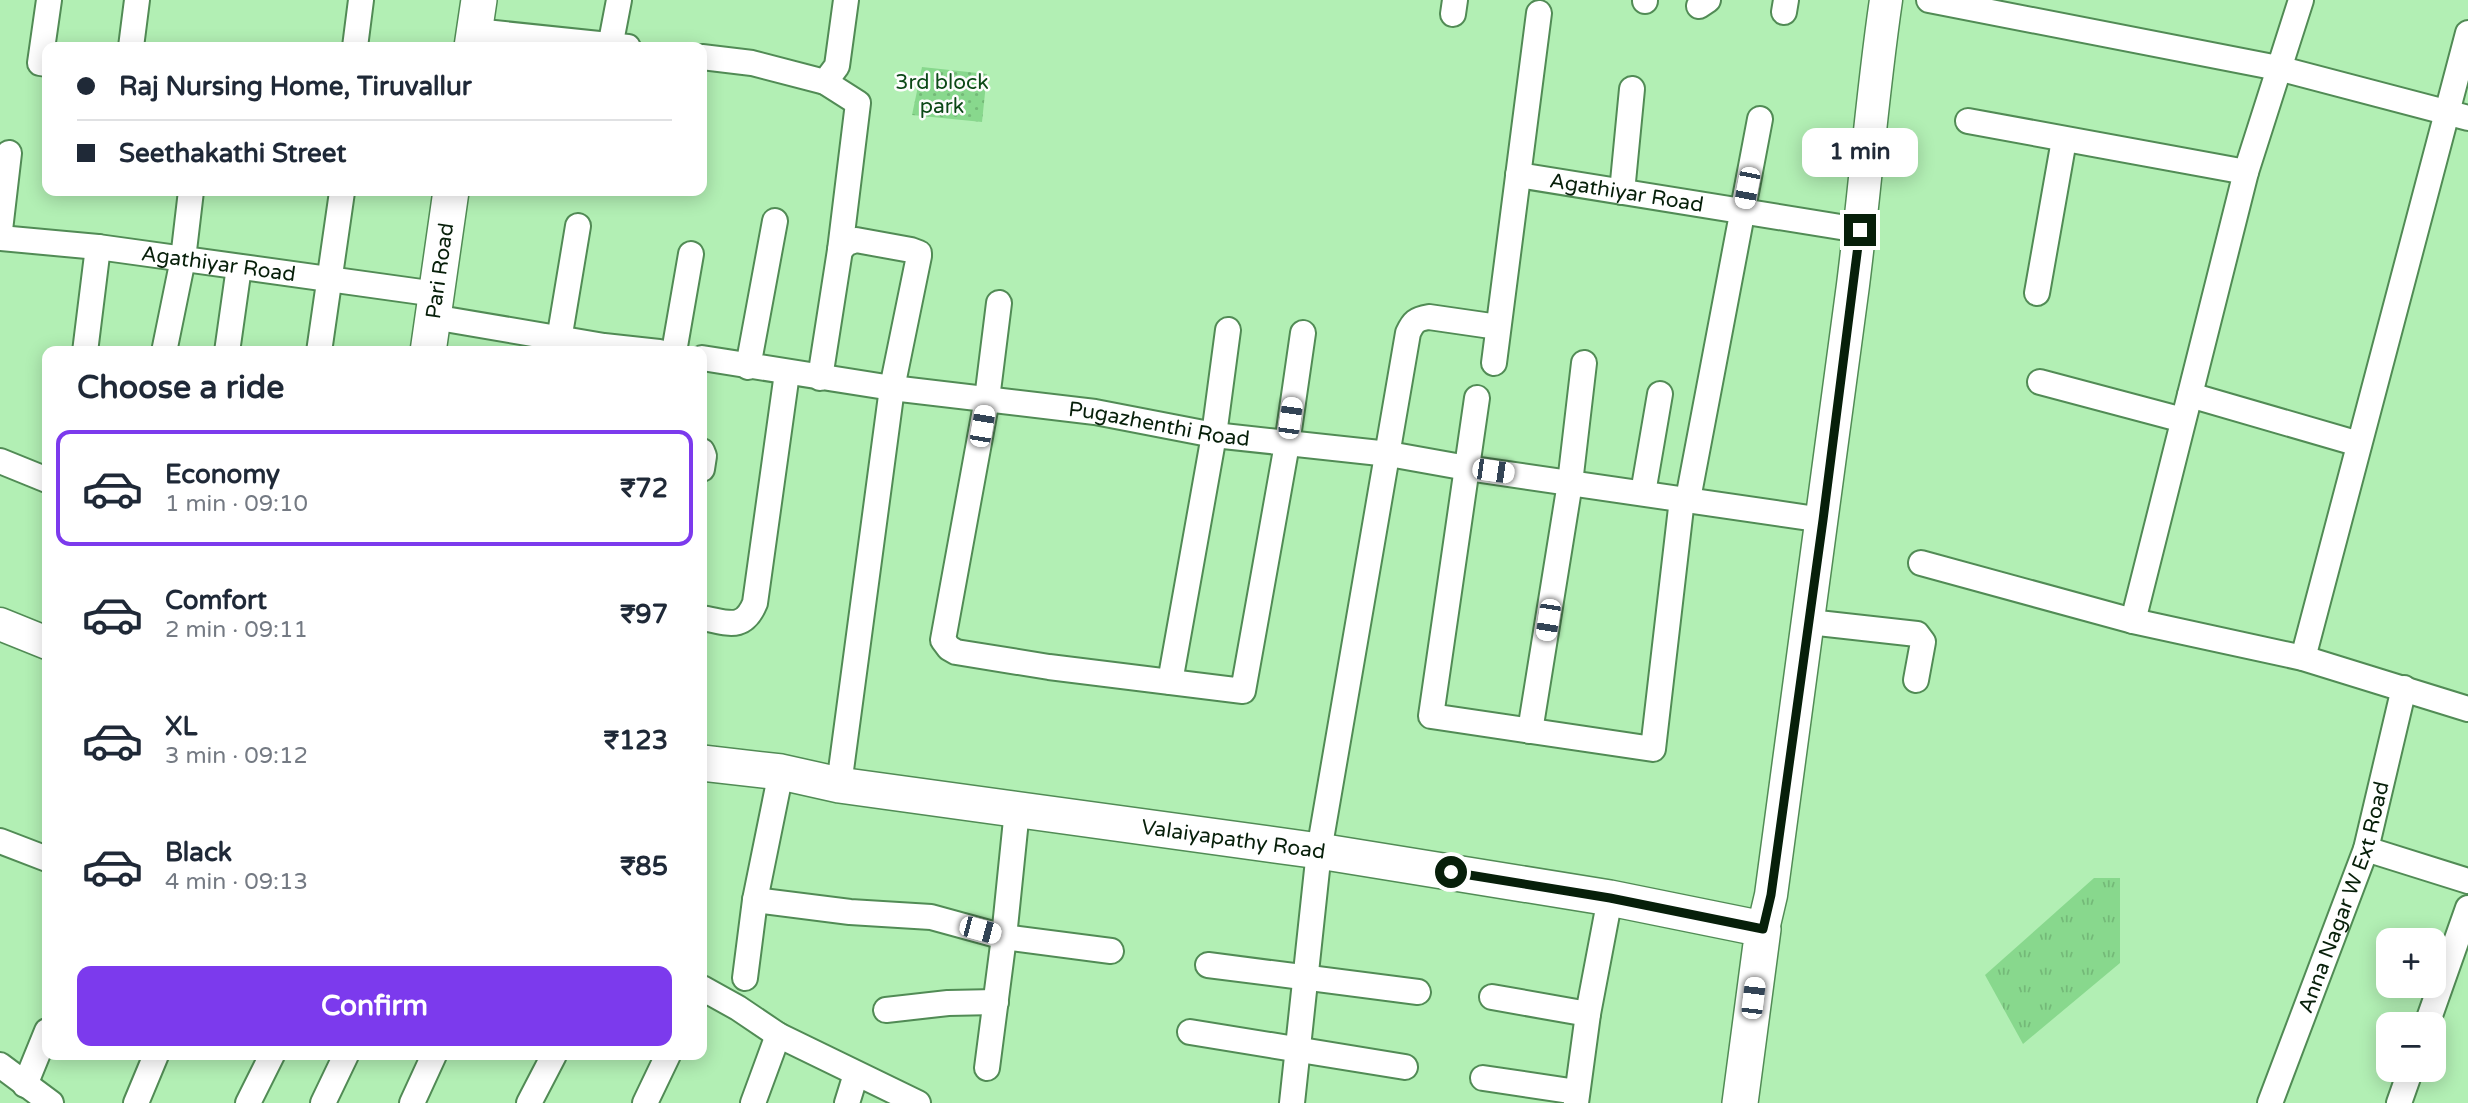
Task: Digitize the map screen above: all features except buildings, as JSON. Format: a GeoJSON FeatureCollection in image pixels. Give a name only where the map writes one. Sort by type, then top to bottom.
{"type":"FeatureCollection","features":[{"type":"Feature","properties":{"kind":"main road","name":"Pari Road"},"geometry":{"type":"LineString","coordinates":[[429,346],[450,196]]}},
{"type":"Feature","properties":{"kind":"main road","name":"Valaiyapathy Road"},"geometry":{"type":"LineString","coordinates":[[707,764],[781,772],[839,785],[1319,851],[1610,898],[1763,929]]}},
{"type":"Feature","properties":{"kind":"main road"},"geometry":{"type":"LineString","coordinates":[[1740,1103],[1763,929]]}},
{"type":"Feature","properties":{"kind":"street"},"geometry":{"type":"LineString","coordinates":[[43,42],[49,0]]}},
{"type":"Feature","properties":{"kind":"street"},"geometry":{"type":"LineString","coordinates":[[132,42],[137,0]]}},
{"type":"Feature","properties":{"kind":"street"},"geometry":{"type":"LineString","coordinates":[[356,42],[361,0]]}},
{"type":"Feature","properties":{"kind":"street"},"geometry":{"type":"LineString","coordinates":[[616,42],[619,0]]}},
{"type":"Feature","properties":{"kind":"street"},"geometry":{"type":"LineString","coordinates":[[825,82],[837,66],[846,0]]}},
{"type":"Feature","properties":{"kind":"street"},"geometry":{"type":"LineString","coordinates":[[1763,929],[1771,895],[1823,520],[1860,230],[1871,102],[1886,0]]}},
{"type":"Feature","properties":{"kind":"street"},"geometry":{"type":"LineString","coordinates":[[1929,0],[2278,68],[2457,115]]}},
{"type":"Feature","properties":{"kind":"street"},"geometry":{"type":"LineString","coordinates":[[2133,621],[2246,172],[2301,0]]}},
{"type":"Feature","properties":{"kind":"street"},"geometry":{"type":"LineString","coordinates":[[1494,363],[1539,13]]}},
{"type":"Feature","properties":{"kind":"street"},"geometry":{"type":"LineString","coordinates":[[475,26],[588,42]]}},
{"type":"Feature","properties":{"kind":"street"},"geometry":{"type":"LineString","coordinates":[[2303,658],[2359,444],[2457,115],[2468,33]]}},
{"type":"Feature","properties":{"kind":"street"},"geometry":{"type":"LineString","coordinates":[[707,58],[752,63],[825,82],[858,103],[840,250],[820,378]]}},
{"type":"Feature","properties":{"kind":"street"},"geometry":{"type":"LineString","coordinates":[[1622,191],[1632,89]]}},
{"type":"Feature","properties":{"kind":"street"},"geometry":{"type":"LineString","coordinates":[[1477,398],[1431,716],[1653,749],[1685,499],[1760,119]]}},
{"type":"Feature","properties":{"kind":"street"},"geometry":{"type":"LineString","coordinates":[[1968,121],[2246,172]]}},
{"type":"Feature","properties":{"kind":"street"},"geometry":{"type":"LineString","coordinates":[[2037,293],[2064,140]]}},
{"type":"Feature","properties":{"kind":"street"},"geometry":{"type":"LineString","coordinates":[[0,230],[9,153]]}},
{"type":"Feature","properties":{"kind":"street","name":"Agathiyar Road"},"geometry":{"type":"LineString","coordinates":[[1518,175],[1860,230]]}},
{"type":"Feature","properties":{"kind":"street"},"geometry":{"type":"LineString","coordinates":[[165,346],[183,258],[190,196]]}},
{"type":"Feature","properties":{"kind":"street"},"geometry":{"type":"LineString","coordinates":[[320,346],[341,196]]}},
{"type":"Feature","properties":{"kind":"street"},"geometry":{"type":"LineString","coordinates":[[748,367],[775,221]]}},
{"type":"Feature","properties":{"kind":"street"},"geometry":{"type":"LineString","coordinates":[[558,345],[579,226]]}},
{"type":"Feature","properties":{"kind":"street","name":"Agathiyar Road"},"geometry":{"type":"LineString","coordinates":[[0,238],[97,247],[329,279],[434,305]]}},
{"type":"Feature","properties":{"kind":"street"},"geometry":{"type":"LineString","coordinates":[[839,785],[892,388],[919,256],[916,251],[856,240],[847,243],[840,250]]}},
{"type":"Feature","properties":{"kind":"street"},"geometry":{"type":"LineString","coordinates":[[86,346],[97,247]]}},
{"type":"Feature","properties":{"kind":"street"},"geometry":{"type":"LineString","coordinates":[[675,346],[691,254]]}},
{"type":"Feature","properties":{"kind":"street"},"geometry":{"type":"LineString","coordinates":[[228,346],[239,267]]}},
{"type":"Feature","properties":{"kind":"street"},"geometry":{"type":"LineString","coordinates":[[999,303],[987,399],[943,640],[948,648],[956,652],[1243,691],[1287,444],[1303,333]]}},
{"type":"Feature","properties":{"kind":"street"},"geometry":{"type":"LineString","coordinates":[[434,305],[558,345],[604,346]]}},
{"type":"Feature","properties":{"kind":"street"},"geometry":{"type":"LineString","coordinates":[[1292,1103],[1319,851],[1408,333],[1412,323],[1419,318],[1429,317],[1499,327]]}},
{"type":"Feature","properties":{"kind":"street"},"geometry":{"type":"LineString","coordinates":[[1170,682],[1214,435],[1228,330]]}},
{"type":"Feature","properties":{"kind":"street","name":"Pugazhenthi Road"},"geometry":{"type":"LineString","coordinates":[[707,359],[892,388],[1095,412],[1214,435],[1389,454],[1467,468],[1823,520]]}},
{"type":"Feature","properties":{"kind":"street"},"geometry":{"type":"LineString","coordinates":[[1530,731],[1570,483],[1584,363]]}},
{"type":"Feature","properties":{"kind":"street"},"geometry":{"type":"LineString","coordinates":[[707,619],[737,623],[744,621],[755,603],[787,373]]}},
{"type":"Feature","properties":{"kind":"street"},"geometry":{"type":"LineString","coordinates":[[2040,382],[2183,420]]}},
{"type":"Feature","properties":{"kind":"street"},"geometry":{"type":"LineString","coordinates":[[1643,493],[1660,394]]}},
{"type":"Feature","properties":{"kind":"street"},"geometry":{"type":"LineString","coordinates":[[2190,395],[2359,444]]}},
{"type":"Feature","properties":{"kind":"street"},"geometry":{"type":"LineString","coordinates":[[0,461],[42,478]]}},
{"type":"Feature","properties":{"kind":"street"},"geometry":{"type":"LineString","coordinates":[[1921,563],[2133,621],[2303,658],[2468,709]]}},
{"type":"Feature","properties":{"kind":"street"},"geometry":{"type":"LineString","coordinates":[[1809,622],[1917,634],[1923,642],[1916,680]]}},
{"type":"Feature","properties":{"kind":"street"},"geometry":{"type":"LineString","coordinates":[[0,624],[42,641]]}},
{"type":"Feature","properties":{"kind":"street","name":"Anna Nagar W Ext Road"},"geometry":{"type":"LineString","coordinates":[[2270,1103],[2366,849],[2404,688]]}},
{"type":"Feature","properties":{"kind":"street"},"geometry":{"type":"LineString","coordinates":[[745,978],[755,900],[781,772]]}},
{"type":"Feature","properties":{"kind":"street"},"geometry":{"type":"LineString","coordinates":[[987,1068],[1017,810]]}},
{"type":"Feature","properties":{"kind":"street"},"geometry":{"type":"LineString","coordinates":[[0,841],[42,857]]}},
{"type":"Feature","properties":{"kind":"street"},"geometry":{"type":"LineString","coordinates":[[2366,849],[2468,880]]}},
{"type":"Feature","properties":{"kind":"street"},"geometry":{"type":"LineString","coordinates":[[1483,1078],[1577,1098],[1588,1014],[1610,898]]}},
{"type":"Feature","properties":{"kind":"street"},"geometry":{"type":"LineString","coordinates":[[755,900],[850,912],[931,917],[1004,937],[1111,951]]}},
{"type":"Feature","properties":{"kind":"street"},"geometry":{"type":"LineString","coordinates":[[2431,1012],[2468,908]]}},
{"type":"Feature","properties":{"kind":"street"},"geometry":{"type":"LineString","coordinates":[[1208,964],[1418,992]]}},
{"type":"Feature","properties":{"kind":"street"},"geometry":{"type":"LineString","coordinates":[[707,991],[778,1035],[918,1103]]}},
{"type":"Feature","properties":{"kind":"street"},"geometry":{"type":"LineString","coordinates":[[1492,998],[1588,1014]]}},
{"type":"Feature","properties":{"kind":"street"},"geometry":{"type":"LineString","coordinates":[[886,1010],[948,1003],[996,1002]]}},
{"type":"Feature","properties":{"kind":"street"},"geometry":{"type":"LineString","coordinates":[[1190,1032],[1405,1067]]}},
{"type":"Feature","properties":{"kind":"street"},"geometry":{"type":"LineString","coordinates":[[753,1103],[778,1035]]}},
{"type":"Feature","properties":{"kind":"street"},"geometry":{"type":"LineString","coordinates":[[25,1085],[42,1043]]}},
{"type":"Feature","properties":{"kind":"street"},"geometry":{"type":"LineString","coordinates":[[136,1103],[154,1060]]}},
{"type":"Feature","properties":{"kind":"street"},"geometry":{"type":"LineString","coordinates":[[248,1103],[270,1060]]}},
{"type":"Feature","properties":{"kind":"street"},"geometry":{"type":"LineString","coordinates":[[323,1103],[344,1060]]}},
{"type":"Feature","properties":{"kind":"street"},"geometry":{"type":"LineString","coordinates":[[412,1103],[432,1060]]}},
{"type":"Feature","properties":{"kind":"street"},"geometry":{"type":"LineString","coordinates":[[529,1103],[551,1060]]}},
{"type":"Feature","properties":{"kind":"street"},"geometry":{"type":"LineString","coordinates":[[645,1103],[666,1060]]}},
{"type":"Feature","properties":{"kind":"street"},"geometry":{"type":"LineString","coordinates":[[0,1065],[51,1103]]}},
{"type":"Feature","properties":{"kind":"street"},"geometry":{"type":"LineString","coordinates":[[847,1103],[856,1074]]}},
{"type":"Feature","properties":{"kind":"street"},"geometry":{"type":"LineString","coordinates":[[2399,1103],[2406,1082]]}},
{"type":"Feature","properties":{"kind":"green space","name":"3rd block park"},"geometry":{"type":"Polygon","coordinates":[[[922,67],[987,74],[982,122],[912,115],[922,67]]]}},
{"type":"Feature","properties":{"kind":"green space"},"geometry":{"type":"Polygon","coordinates":[[[2094,878],[2120,878],[2120,963],[2023,1044],[1985,975],[2094,878]]]}},
{"type":"Feature","properties":{"kind":"route"},"geometry":{"type":"LineString","coordinates":[[1451,872],[1610,898],[1763,929],[1771,895],[1806,649],[1860,230]]}}]}
